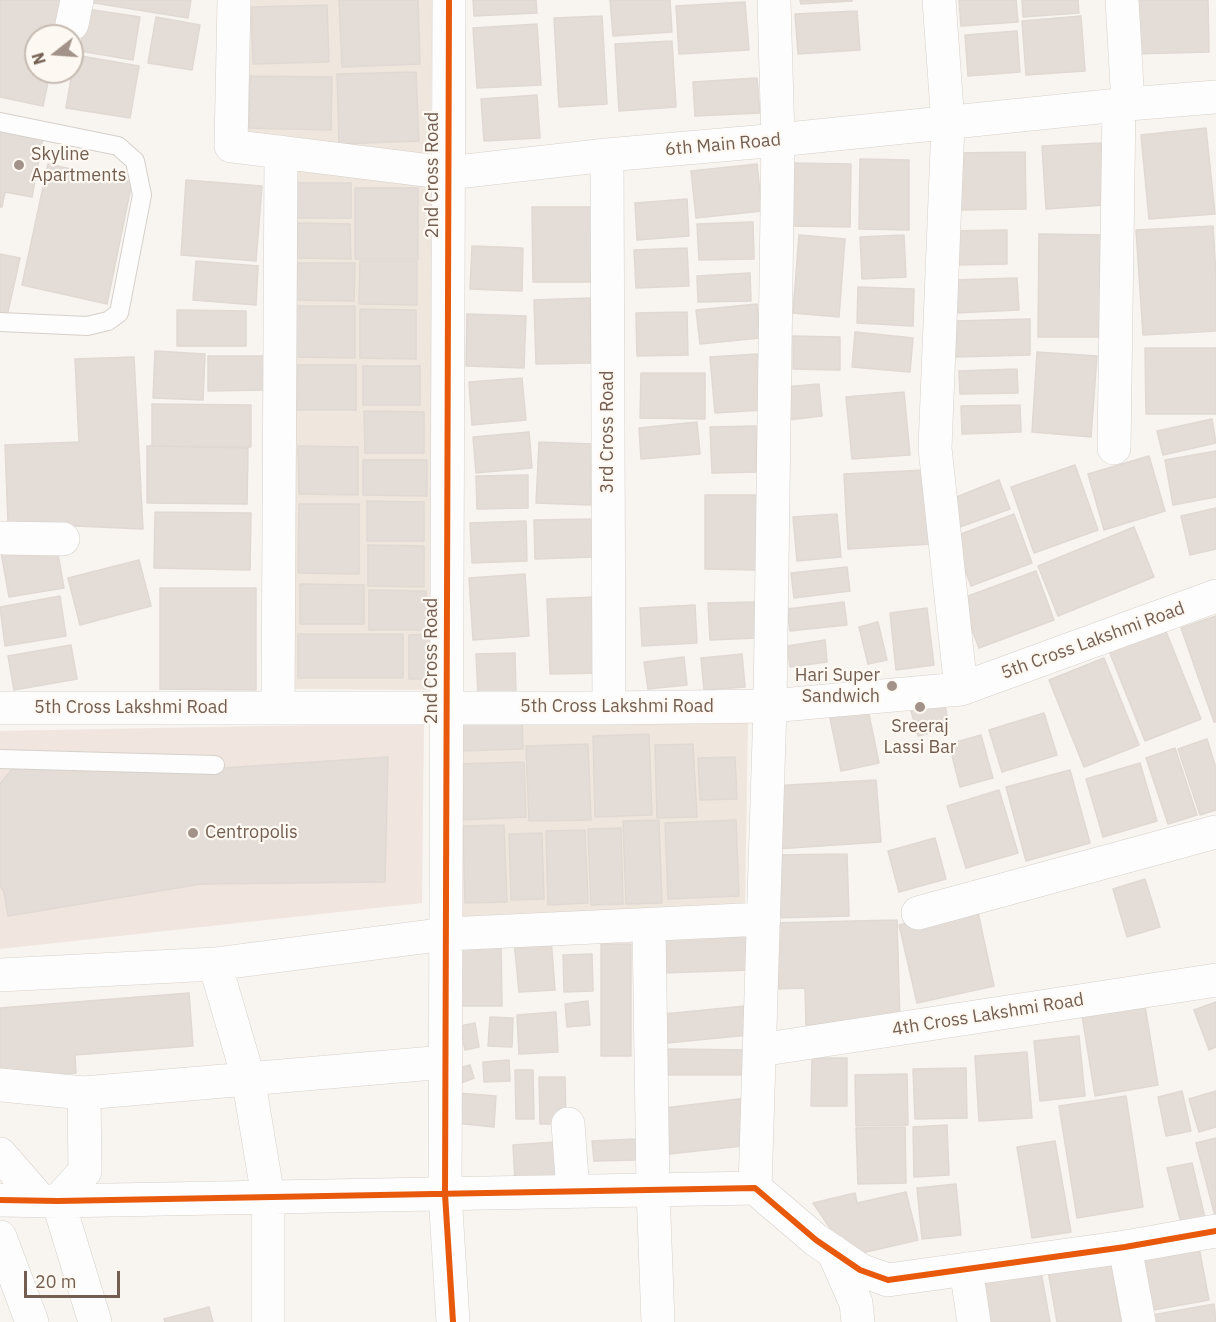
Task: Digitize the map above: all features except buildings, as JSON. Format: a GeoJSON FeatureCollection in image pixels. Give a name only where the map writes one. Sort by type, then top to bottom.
{"type":"FeatureCollection","features":[{"type":"Feature","properties":{"kind":"street","name":"6th Main Road"},"geometry":{"type":"LineString","coordinates":[[234,0],[231,146],[448,173],[607,155],[1216,97]]}},
{"type":"Feature","properties":{"kind":"street","name":"2nd Cross Road"},"geometry":{"type":"LineString","coordinates":[[449,0],[445,1194],[453,1322]]}},
{"type":"Feature","properties":{"kind":"street"},"geometry":{"type":"LineString","coordinates":[[755,1188],[770,706],[778,140],[774,0]]}},
{"type":"Feature","properties":{"kind":"street"},"geometry":{"type":"LineString","coordinates":[[939,0],[948,124],[935,448],[961,690]]}},
{"type":"Feature","properties":{"kind":"street"},"geometry":{"type":"LineString","coordinates":[[1114,448],[1124,105],[1122,0]]}},
{"type":"Feature","properties":{"kind":"street"},"geometry":{"type":"LineString","coordinates":[[278,708],[281,152]]}},
{"type":"Feature","properties":{"kind":"street","name":"3rd Cross Road"},"geometry":{"type":"LineString","coordinates":[[607,155],[609,708]]}},
{"type":"Feature","properties":{"kind":"street"},"geometry":{"type":"LineString","coordinates":[[0,538],[63,539]]}},
{"type":"Feature","properties":{"kind":"street","name":"5th Cross Lakshmi Road"},"geometry":{"type":"LineString","coordinates":[[0,708],[770,706],[961,690],[1216,596]]}},
{"type":"Feature","properties":{"kind":"street"},"geometry":{"type":"LineString","coordinates":[[918,913],[1216,832]]}},
{"type":"Feature","properties":{"kind":"street"},"geometry":{"type":"LineString","coordinates":[[0,975],[215,964],[446,934],[764,919]]}},
{"type":"Feature","properties":{"kind":"street"},"geometry":{"type":"LineString","coordinates":[[649,925],[653,1190],[658,1322]]}},
{"type":"Feature","properties":{"kind":"street"},"geometry":{"type":"LineString","coordinates":[[215,964],[248,1077],[267,1197],[268,1322]]}},
{"type":"Feature","properties":{"kind":"street","name":"4th Cross Lakshmi Road"},"geometry":{"type":"LineString","coordinates":[[760,1050],[1216,980]]}},
{"type":"Feature","properties":{"kind":"street"},"geometry":{"type":"LineString","coordinates":[[0,1085],[84,1093],[248,1077],[445,1062]]}},
{"type":"Feature","properties":{"kind":"street"},"geometry":{"type":"LineString","coordinates":[[49,1200],[85,1172],[84,1093]]}},
{"type":"Feature","properties":{"kind":"street"},"geometry":{"type":"LineString","coordinates":[[568,1124],[573,1191]]}},
{"type":"Feature","properties":{"kind":"street"},"geometry":{"type":"LineString","coordinates":[[0,1154],[49,1200],[94,1322]]}},
{"type":"Feature","properties":{"kind":"street"},"geometry":{"type":"LineString","coordinates":[[0,1200],[755,1188],[794,1221],[860,1270],[888,1280],[1125,1247],[1216,1231]]}},
{"type":"Feature","properties":{"kind":"street"},"geometry":{"type":"LineString","coordinates":[[0,1237],[32,1322]]}},
{"type":"Feature","properties":{"kind":"street"},"geometry":{"type":"LineString","coordinates":[[1125,1247],[1139,1322]]}},
{"type":"Feature","properties":{"kind":"street"},"geometry":{"type":"LineString","coordinates":[[833,1251],[856,1303],[858,1322]]}},
{"type":"Feature","properties":{"kind":"street"},"geometry":{"type":"LineString","coordinates":[[966,1269],[974,1322]]}},
{"type":"Feature","properties":{"kind":"lane"},"geometry":{"type":"LineString","coordinates":[[0,122],[118,146],[135,161],[142,195],[119,313],[108,321],[87,326],[0,322]]}},
{"type":"Feature","properties":{"kind":"lane"},"geometry":{"type":"LineString","coordinates":[[0,759],[215,765]]}},
{"type":"Feature","properties":{"kind":"shaded area"},"geometry":{"type":"Polygon","coordinates":[[[245,0],[433,0],[430,157],[246,137],[245,0]]]}},
{"type":"Feature","properties":{"kind":"shaded area"},"geometry":{"type":"Polygon","coordinates":[[[290,166],[433,182],[431,690],[288,689],[290,166]]]}},
{"type":"Feature","properties":{"kind":"shaded area"},"geometry":{"type":"Polygon","coordinates":[[[458,712],[748,719],[745,911],[457,923],[458,712]]]}},
{"type":"Feature","properties":{"kind":"shaded area"},"geometry":{"type":"Polygon","coordinates":[[[424,723],[422,903],[0,949],[0,731],[424,723]]]}},
{"type":"Feature","properties":{"kind":"cycle path"},"geometry":{"type":"LineString","coordinates":[[449,0],[445,1194],[453,1322]]}},
{"type":"Feature","properties":{"kind":"cycle path"},"geometry":{"type":"LineString","coordinates":[[0,1200],[58,1201],[755,1188],[816,1240],[860,1270],[888,1280],[1125,1247],[1216,1231]]}},
{"type":"Feature","properties":{"kind":"place","name":"Skyline Apartments"},"geometry":{"type":"Point","coordinates":[19,165]}},
{"type":"Feature","properties":{"kind":"place","name":"Hari Super Sandwich"},"geometry":{"type":"Point","coordinates":[892,686]}},
{"type":"Feature","properties":{"kind":"place","name":"Sreeraj Lassi Bar"},"geometry":{"type":"Point","coordinates":[920,707]}},
{"type":"Feature","properties":{"kind":"place","name":"Centropolis"},"geometry":{"type":"Point","coordinates":[193,833]}}]}
